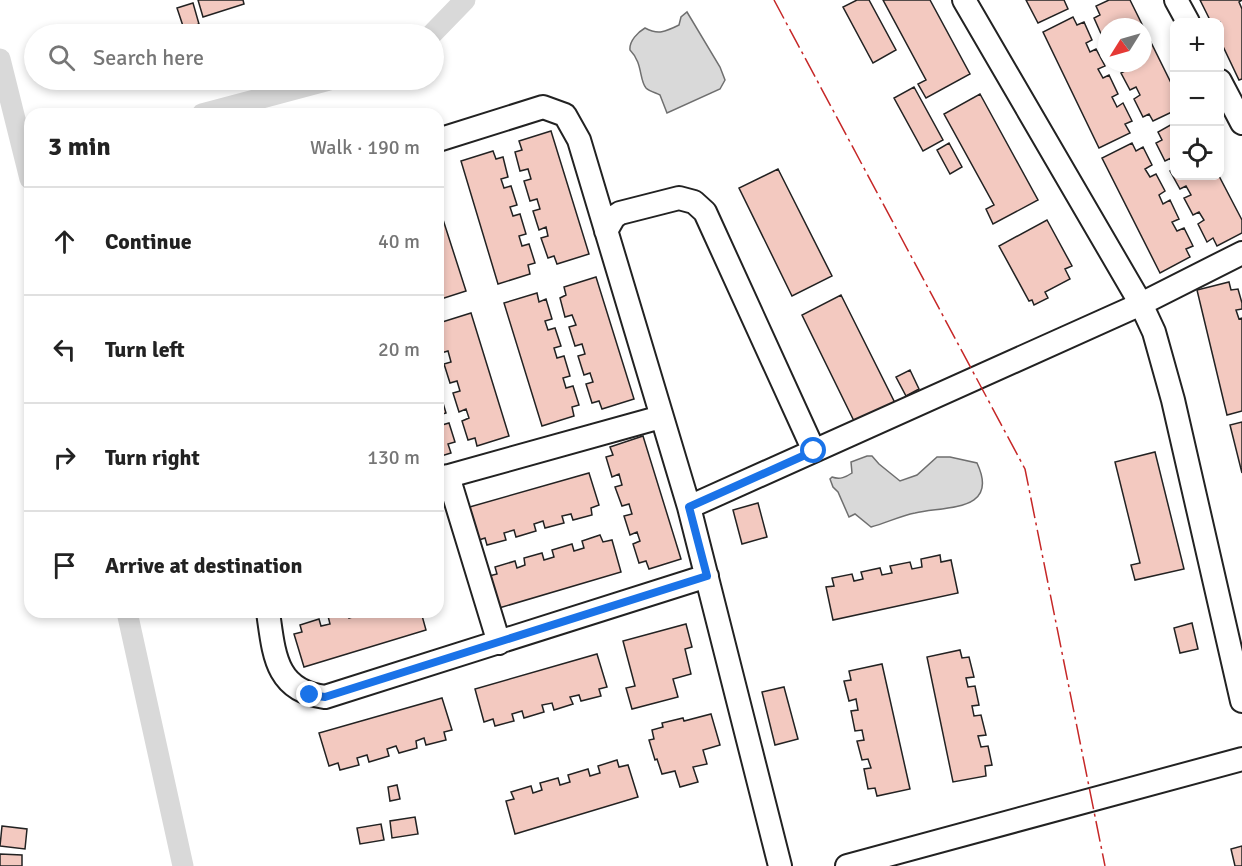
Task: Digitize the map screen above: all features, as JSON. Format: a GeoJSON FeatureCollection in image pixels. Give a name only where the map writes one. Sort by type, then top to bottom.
{"type":"FeatureCollection","features":[{"type":"Feature","properties":{"kind":"street"},"geometry":{"type":"LineString","coordinates":[[964,0],[1141,304],[1154,332],[1173,400],[1242,701]]}},
{"type":"Feature","properties":{"kind":"street"},"geometry":{"type":"LineString","coordinates":[[1176,0],[1186,18]]}},
{"type":"Feature","properties":{"kind":"street"},"geometry":{"type":"LineString","coordinates":[[1224,87],[1239,108]]}},
{"type":"Feature","properties":{"kind":"street"},"geometry":{"type":"LineString","coordinates":[[444,138],[543,107],[565,115],[579,140],[689,507],[780,866]]}},
{"type":"Feature","properties":{"kind":"street"},"geometry":{"type":"LineString","coordinates":[[606,231],[614,217],[620,213],[679,198],[694,202],[705,212],[814,451]]}},
{"type":"Feature","properties":{"kind":"street"},"geometry":{"type":"LineString","coordinates":[[689,507],[1141,304],[1242,253]]}},
{"type":"Feature","properties":{"kind":"street"},"geometry":{"type":"LineString","coordinates":[[444,477],[661,417]]}},
{"type":"Feature","properties":{"kind":"street"},"geometry":{"type":"LineString","coordinates":[[444,480],[499,643]]}},
{"type":"Feature","properties":{"kind":"street"},"geometry":{"type":"LineString","coordinates":[[269,618],[280,670],[295,688],[310,695],[325,697],[707,576]]}},
{"type":"Feature","properties":{"kind":"street"},"geometry":{"type":"LineString","coordinates":[[847,866],[1242,759]]}},
{"type":"Feature","properties":{"kind":"shaded area"},"geometry":{"type":"Polygon","coordinates":[[[687,12],[720,67],[725,80],[720,89],[667,113],[660,95],[647,89],[644,85],[637,60],[630,47],[634,37],[645,28],[658,32],[670,29],[679,25],[681,17],[687,12]]]}},
{"type":"Feature","properties":{"kind":"shaded area"},"geometry":{"type":"Polygon","coordinates":[[[872,456],[900,481],[917,475],[937,457],[950,457],[977,463],[982,479],[981,490],[976,499],[966,504],[909,514],[871,527],[855,514],[849,517],[830,479],[832,477],[843,478],[852,473],[851,462],[872,456]]]}},
{"type":"Feature","properties":{"kind":"building"},"geometry":{"type":"Polygon","coordinates":[[[198,0],[243,0],[244,4],[203,17],[198,0]]]}},
{"type":"Feature","properties":{"kind":"building"},"geometry":{"type":"Polygon","coordinates":[[[857,0],[869,0],[896,50],[873,63],[843,7],[857,0]]]}},
{"type":"Feature","properties":{"kind":"building"},"geometry":{"type":"Polygon","coordinates":[[[883,0],[930,0],[970,74],[926,98],[918,84],[926,80],[883,0]]]}},
{"type":"Feature","properties":{"kind":"building"},"geometry":{"type":"Polygon","coordinates":[[[1026,0],[1064,0],[1068,9],[1038,23],[1026,0]]]}},
{"type":"Feature","properties":{"kind":"building"},"geometry":{"type":"Polygon","coordinates":[[[1109,0],[1130,0],[1139,18],[1098,18],[1098,27],[1094,18],[1100,15],[1096,6],[1109,0]]]}},
{"type":"Feature","properties":{"kind":"building"},"geometry":{"type":"Polygon","coordinates":[[[1200,0],[1242,0],[1239,2],[1242,9],[1242,79],[1239,80],[1224,48],[1224,18],[1209,18],[1200,0]]]}},
{"type":"Feature","properties":{"kind":"building"},"geometry":{"type":"Polygon","coordinates":[[[193,3],[199,24],[182,24],[177,8],[193,3]]]}},
{"type":"Feature","properties":{"kind":"building"},"geometry":{"type":"Polygon","coordinates":[[[1073,17],[1077,25],[1084,22],[1092,40],[1086,43],[1090,52],[1096,49],[1098,53],[1098,72],[1103,78],[1109,75],[1118,94],[1112,97],[1117,107],[1123,103],[1132,121],[1125,124],[1130,133],[1099,148],[1043,32],[1073,17]]]}},
{"type":"Feature","properties":{"kind":"building"},"geometry":{"type":"Polygon","coordinates":[[[1152,44],[1170,81],[1170,113],[1153,121],[1149,114],[1143,117],[1134,99],[1140,95],[1136,87],[1130,90],[1121,73],[1152,72],[1152,44]]]}},
{"type":"Feature","properties":{"kind":"building"},"geometry":{"type":"Polygon","coordinates":[[[914,87],[943,140],[923,151],[894,98],[914,87]]]}},
{"type":"Feature","properties":{"kind":"building"},"geometry":{"type":"Polygon","coordinates":[[[980,94],[1038,200],[993,224],[986,209],[994,205],[944,114],[980,94]]]}},
{"type":"Feature","properties":{"kind":"building"},"geometry":{"type":"Polygon","coordinates":[[[1170,125],[1170,158],[1165,161],[1156,143],[1162,140],[1158,132],[1170,125]]]}},
{"type":"Feature","properties":{"kind":"building"},"geometry":{"type":"Polygon","coordinates":[[[551,131],[589,254],[557,264],[554,256],[548,258],[541,238],[548,236],[546,227],[539,230],[533,211],[540,209],[537,199],[530,201],[524,181],[531,179],[528,169],[520,171],[515,152],[522,150],[519,141],[551,131]]]}},
{"type":"Feature","properties":{"kind":"building"},"geometry":{"type":"Polygon","coordinates":[[[949,143],[962,167],[950,174],[937,150],[949,143]]]}},
{"type":"Feature","properties":{"kind":"building"},"geometry":{"type":"Polygon","coordinates":[[[1132,143],[1136,151],[1143,147],[1152,165],[1145,169],[1150,177],[1156,174],[1165,191],[1159,195],[1163,204],[1170,200],[1179,219],[1172,222],[1177,231],[1184,228],[1193,246],[1186,249],[1190,257],[1160,273],[1102,158],[1132,143]]]}},
{"type":"Feature","properties":{"kind":"building"},"geometry":{"type":"Polygon","coordinates":[[[493,151],[496,159],[503,157],[508,177],[501,179],[504,188],[511,186],[517,205],[510,207],[513,216],[520,214],[526,234],[519,236],[522,246],[529,244],[535,263],[528,265],[530,274],[498,284],[461,161],[493,151]]]}},
{"type":"Feature","properties":{"kind":"building"},"geometry":{"type":"Polygon","coordinates":[[[778,169],[832,276],[792,296],[739,188],[778,169]]]}},
{"type":"Feature","properties":{"kind":"building"},"geometry":{"type":"Polygon","coordinates":[[[1175,180],[1221,180],[1242,220],[1242,233],[1217,246],[1213,238],[1207,242],[1198,224],[1204,220],[1199,212],[1193,215],[1184,198],[1191,195],[1186,186],[1180,189],[1175,180]]]}},
{"type":"Feature","properties":{"kind":"building"},"geometry":{"type":"Polygon","coordinates":[[[1047,220],[1072,266],[1065,269],[1070,279],[1045,292],[1048,298],[1034,305],[1032,300],[1029,301],[999,246],[1047,220]]]}},
{"type":"Feature","properties":{"kind":"building"},"geometry":{"type":"Polygon","coordinates":[[[444,223],[466,291],[444,298],[444,223]]]}},
{"type":"Feature","properties":{"kind":"building"},"geometry":{"type":"Polygon","coordinates":[[[596,277],[634,399],[602,409],[599,401],[592,403],[586,384],[593,382],[590,373],[584,375],[578,356],[585,354],[582,344],[575,346],[569,327],[576,325],[572,315],[565,317],[560,298],[566,295],[564,287],[596,277]]]}},
{"type":"Feature","properties":{"kind":"building"},"geometry":{"type":"Polygon","coordinates":[[[1229,282],[1231,290],[1238,289],[1242,303],[1242,309],[1236,310],[1239,319],[1242,318],[1242,411],[1227,415],[1197,290],[1229,282]]]}},
{"type":"Feature","properties":{"kind":"building"},"geometry":{"type":"Polygon","coordinates":[[[537,293],[539,302],[546,299],[552,319],[545,321],[548,330],[555,328],[561,346],[554,348],[557,358],[564,356],[570,376],[563,378],[566,388],[573,386],[579,405],[572,407],[574,416],[542,426],[504,303],[537,293]]]}},
{"type":"Feature","properties":{"kind":"building"},"geometry":{"type":"Polygon","coordinates":[[[841,295],[895,403],[855,423],[802,315],[841,295]]]}},
{"type":"Feature","properties":{"kind":"building"},"geometry":{"type":"Polygon","coordinates":[[[471,313],[509,436],[477,446],[475,438],[468,440],[462,421],[469,418],[466,409],[459,412],[453,393],[460,391],[457,381],[450,383],[444,364],[451,362],[448,351],[444,352],[444,321],[471,313]]]}},
{"type":"Feature","properties":{"kind":"building"},"geometry":{"type":"Polygon","coordinates":[[[910,370],[919,389],[906,396],[896,377],[910,370]]]}},
{"type":"Feature","properties":{"kind":"building"},"geometry":{"type":"Polygon","coordinates":[[[1242,422],[1242,473],[1230,425],[1242,422]]]}},
{"type":"Feature","properties":{"kind":"building"},"geometry":{"type":"Polygon","coordinates":[[[449,423],[455,442],[448,444],[451,453],[444,455],[444,424],[449,423]]]}},
{"type":"Feature","properties":{"kind":"building"},"geometry":{"type":"Polygon","coordinates":[[[643,436],[681,559],[649,569],[646,561],[639,563],[633,544],[640,541],[637,532],[630,535],[624,516],[632,514],[629,504],[622,506],[615,487],[622,485],[619,474],[612,477],[606,457],[613,455],[610,447],[643,436]]]}},
{"type":"Feature","properties":{"kind":"building"},"geometry":{"type":"Polygon","coordinates":[[[1155,452],[1184,569],[1135,580],[1131,565],[1140,563],[1115,462],[1155,452]]]}},
{"type":"Feature","properties":{"kind":"building"},"geometry":{"type":"Polygon","coordinates":[[[589,473],[599,505],[591,508],[592,515],[573,520],[571,514],[562,516],[564,523],[545,528],[543,521],[534,524],[536,531],[516,537],[514,530],[504,533],[506,540],[487,545],[485,538],[476,541],[466,508],[589,473]]]}},
{"type":"Feature","properties":{"kind":"building"},"geometry":{"type":"Polygon","coordinates":[[[758,503],[767,537],[742,544],[733,510],[758,503]]]}},
{"type":"Feature","properties":{"kind":"building"},"geometry":{"type":"Polygon","coordinates":[[[600,535],[603,542],[612,540],[621,572],[499,608],[489,576],[497,574],[495,567],[515,561],[517,568],[525,565],[524,558],[542,553],[544,560],[554,557],[552,550],[572,544],[574,551],[584,548],[582,541],[600,535]]]}},
{"type":"Feature","properties":{"kind":"building"},"geometry":{"type":"Polygon","coordinates":[[[940,555],[941,562],[951,560],[958,593],[833,620],[826,587],[834,586],[832,578],[852,574],[854,581],[863,579],[861,572],[880,568],[882,575],[892,573],[890,566],[910,562],[912,569],[922,567],[921,559],[940,555]]]}},
{"type":"Feature","properties":{"kind":"building"},"geometry":{"type":"Polygon","coordinates":[[[328,618],[423,618],[426,630],[304,667],[294,634],[302,632],[300,625],[319,619],[321,626],[330,624],[328,618]]]}},
{"type":"Feature","properties":{"kind":"building"},"geometry":{"type":"Polygon","coordinates":[[[1192,623],[1198,649],[1180,653],[1174,628],[1192,623]]]}},
{"type":"Feature","properties":{"kind":"building"},"geometry":{"type":"Polygon","coordinates":[[[686,624],[692,647],[685,649],[691,674],[673,679],[678,697],[632,709],[626,688],[635,686],[623,641],[686,624]]]}},
{"type":"Feature","properties":{"kind":"building"},"geometry":{"type":"Polygon","coordinates":[[[960,650],[962,658],[969,657],[974,677],[966,678],[968,687],[975,686],[979,705],[972,706],[974,716],[981,715],[986,735],[978,736],[981,747],[988,746],[992,765],[985,766],[986,776],[953,782],[927,657],[960,650]]]}},
{"type":"Feature","properties":{"kind":"building"},"geometry":{"type":"Polygon","coordinates":[[[597,654],[607,687],[599,689],[601,696],[581,701],[579,695],[570,697],[573,704],[554,710],[552,703],[542,705],[544,712],[524,718],[522,711],[512,714],[514,721],[495,726],[493,719],[484,722],[475,689],[597,654]]]}},
{"type":"Feature","properties":{"kind":"building"},"geometry":{"type":"Polygon","coordinates":[[[882,664],[910,789],[877,796],[875,788],[868,789],[864,769],[871,768],[868,759],[862,760],[857,741],[864,740],[862,730],[855,731],[851,711],[858,710],[856,699],[849,701],[844,681],[851,680],[849,671],[882,664]]]}},
{"type":"Feature","properties":{"kind":"building"},"geometry":{"type":"Polygon","coordinates":[[[784,687],[798,739],[775,745],[762,692],[784,687]]]}},
{"type":"Feature","properties":{"kind":"building"},"geometry":{"type":"Polygon","coordinates":[[[442,698],[452,730],[444,732],[446,740],[426,745],[424,738],[416,741],[417,748],[399,753],[396,746],[387,749],[389,756],[369,762],[367,755],[357,758],[359,765],[340,770],[338,763],[329,766],[319,733],[442,698]]]}},
{"type":"Feature","properties":{"kind":"building"},"geometry":{"type":"Polygon","coordinates":[[[711,714],[720,745],[703,750],[707,764],[693,767],[698,782],[680,787],[675,771],[662,774],[657,759],[655,760],[649,740],[654,739],[652,730],[663,727],[662,723],[683,718],[684,721],[711,714]]]}},
{"type":"Feature","properties":{"kind":"building"},"geometry":{"type":"Polygon","coordinates":[[[617,760],[619,767],[628,765],[638,797],[515,834],[506,801],[514,799],[511,792],[531,786],[533,793],[542,790],[540,783],[558,778],[560,785],[570,782],[568,775],[588,769],[590,776],[600,773],[598,766],[617,760]]]}},
{"type":"Feature","properties":{"kind":"building"},"geometry":{"type":"Polygon","coordinates":[[[397,785],[400,799],[390,801],[388,787],[397,785]]]}},
{"type":"Feature","properties":{"kind":"building"},"geometry":{"type":"Polygon","coordinates":[[[415,817],[418,834],[392,838],[390,821],[415,817]]]}},
{"type":"Feature","properties":{"kind":"building"},"geometry":{"type":"Polygon","coordinates":[[[381,824],[384,840],[360,844],[357,828],[381,824]]]}},
{"type":"Feature","properties":{"kind":"building"},"geometry":{"type":"Polygon","coordinates":[[[2,826],[27,829],[25,849],[0,846],[2,826]]]}},
{"type":"Feature","properties":{"kind":"building"},"geometry":{"type":"Polygon","coordinates":[[[1242,846],[1242,866],[1235,866],[1231,849],[1242,846]]]}},
{"type":"Feature","properties":{"kind":"building"},"geometry":{"type":"Polygon","coordinates":[[[0,854],[22,855],[22,866],[0,866],[0,854]]]}},
{"type":"Feature","properties":{"kind":"waterway"},"geometry":{"type":"LineString","coordinates":[[442,24],[465,0]]}},
{"type":"Feature","properties":{"kind":"waterway"},"geometry":{"type":"LineString","coordinates":[[0,59],[24,155]]}},
{"type":"Feature","properties":{"kind":"waterway"},"geometry":{"type":"LineString","coordinates":[[224,108],[292,90]]}},
{"type":"Feature","properties":{"kind":"waterway"},"geometry":{"type":"LineString","coordinates":[[128,618],[183,866]]}},
{"type":"Feature","properties":{"kind":"power"},"geometry":{"type":"LineString","coordinates":[[774,0],[1025,469],[1105,866]]}},
{"type":"Feature","properties":{"kind":"route"},"geometry":{"type":"LineString","coordinates":[[310,695],[325,697],[707,576],[689,507],[814,451]]}}]}
